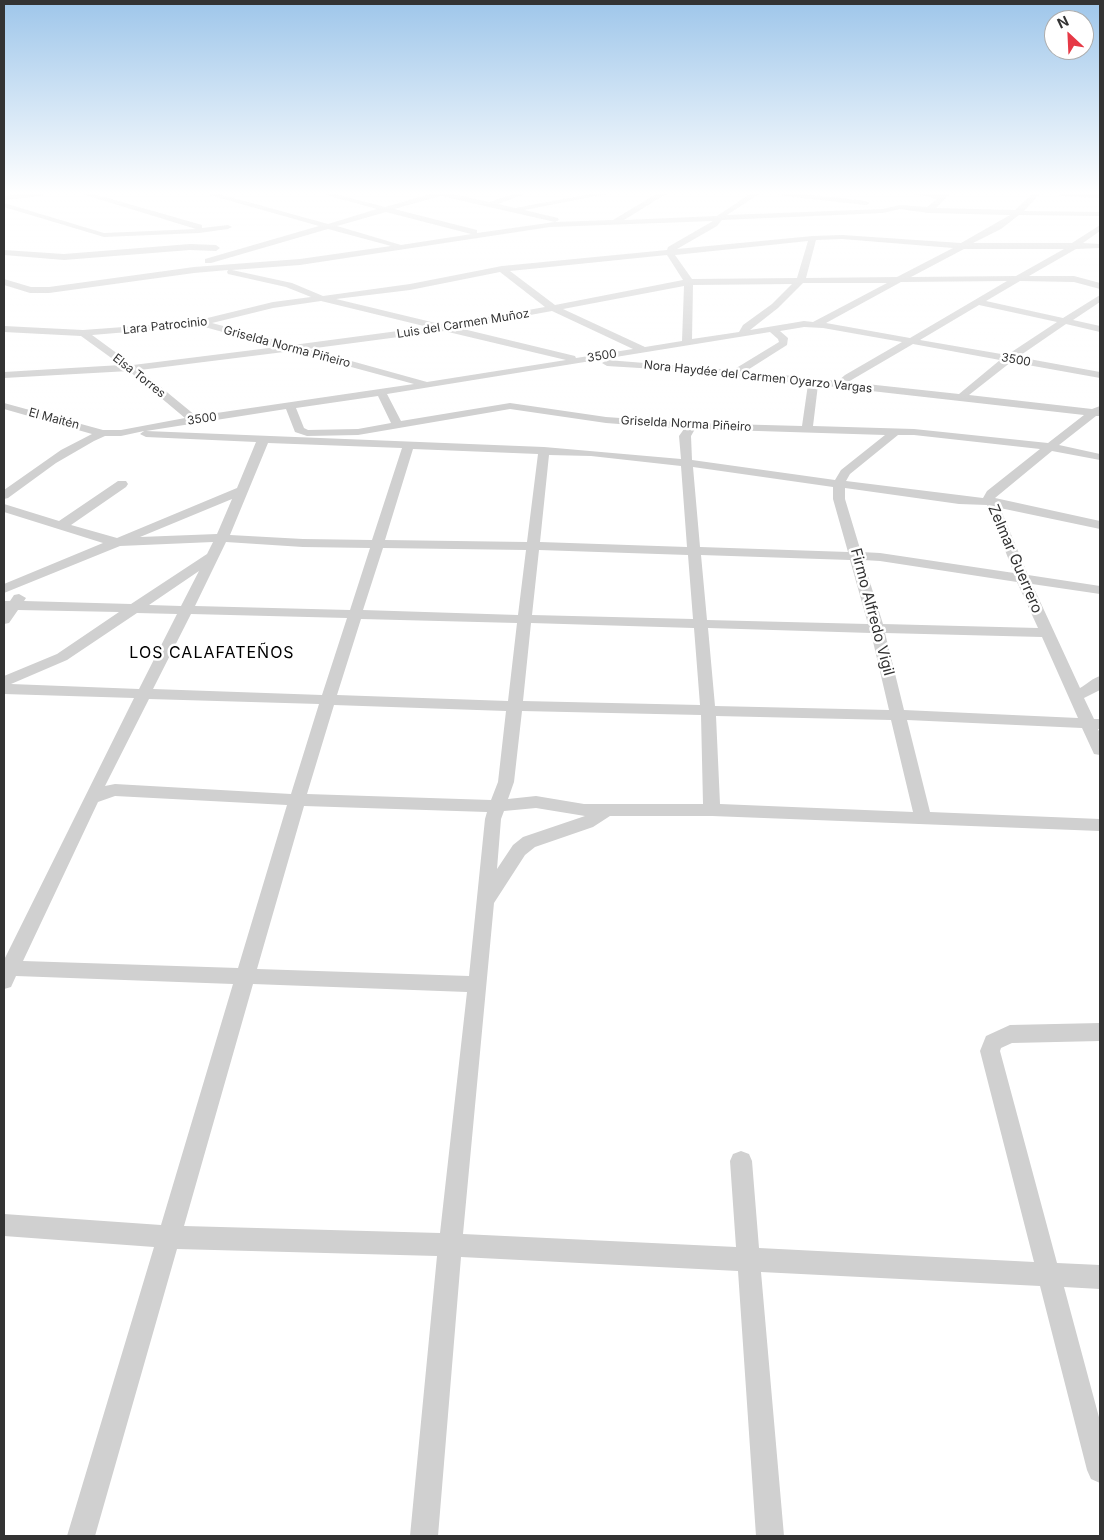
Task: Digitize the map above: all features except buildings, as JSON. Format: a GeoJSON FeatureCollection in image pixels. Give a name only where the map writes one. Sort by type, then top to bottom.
{"type":"FeatureCollection","features":[{"type":"Feature","properties":{"kind":"street"},"geometry":{"type":"LineString","coordinates":[[213,266],[218,268]]}},
{"type":"Feature","properties":{"kind":"street"},"geometry":{"type":"LineString","coordinates":[[4,282],[30,290],[49,290],[247,266]]}},
{"type":"Feature","properties":{"kind":"street","name":"Lara Patrocinio"},"geometry":{"type":"LineString","coordinates":[[4,329],[83,333],[202,323],[260,308],[318,298],[410,287],[502,269],[533,266]]}},
{"type":"Feature","properties":{"kind":"street"},"geometry":{"type":"LineString","coordinates":[[678,266],[688,282],[687,343]]}},
{"type":"Feature","properties":{"kind":"street"},"geometry":{"type":"LineString","coordinates":[[743,334],[746,327],[775,306],[801,280],[805,266]]}},
{"type":"Feature","properties":{"kind":"street"},"geometry":{"type":"LineString","coordinates":[[816,324],[924,266]]}},
{"type":"Feature","properties":{"kind":"street"},"geometry":{"type":"LineString","coordinates":[[842,384],[849,377],[1040,266]]}},
{"type":"Feature","properties":{"kind":"street","name":"Nora Haydée del Carmen Oyarzo Vargas"},"geometry":{"type":"LineString","coordinates":[[218,268],[289,286],[318,298],[580,360],[688,368],[961,399],[1098,411]]}},
{"type":"Feature","properties":{"kind":"street"},"geometry":{"type":"LineString","coordinates":[[502,269],[553,308],[644,350]]}},
{"type":"Feature","properties":{"kind":"street","name":"Luis del Carmen Muñoz"},"geometry":{"type":"LineString","coordinates":[[4,375],[131,368],[443,328],[688,282],[1067,278],[1100,286]]}},
{"type":"Feature","properties":{"kind":"street"},"geometry":{"type":"LineString","coordinates":[[961,399],[966,392],[1008,359],[1100,298]]}},
{"type":"Feature","properties":{"kind":"street"},"geometry":{"type":"LineString","coordinates":[[977,302],[1100,330]]}},
{"type":"Feature","properties":{"kind":"street","name":"Griselda Norma Piñeiro"},"geometry":{"type":"LineString","coordinates":[[202,323],[429,385]]}},
{"type":"Feature","properties":{"kind":"street","name":"3500"},"geometry":{"type":"LineString","coordinates":[[103,433],[121,433],[152,426],[429,385],[816,324],[1100,376]]}},
{"type":"Feature","properties":{"kind":"street"},"geometry":{"type":"LineString","coordinates":[[734,374],[784,343],[783,338],[772,330]]}},
{"type":"Feature","properties":{"kind":"street","name":"Elsa Torres"},"geometry":{"type":"LineString","coordinates":[[83,333],[131,368],[194,421]]}},
{"type":"Feature","properties":{"kind":"street"},"geometry":{"type":"LineString","coordinates":[[806,429],[813,383]]}},
{"type":"Feature","properties":{"kind":"street"},"geometry":{"type":"LineString","coordinates":[[381,392],[397,424]]}},
{"type":"Feature","properties":{"kind":"street","name":"El Maitén"},"geometry":{"type":"LineString","coordinates":[[4,406],[103,433]]}},
{"type":"Feature","properties":{"kind":"street","name":"Griselda Norma Piñeiro"},"geometry":{"type":"LineString","coordinates":[[290,406],[301,432],[345,438],[397,424],[510,406],[606,420],[691,426],[896,431],[1050,448],[1100,457]]}},
{"type":"Feature","properties":{"kind":"street","name":"Zelmar Guerrero"},"geometry":{"type":"LineString","coordinates":[[1098,411],[991,494],[989,498],[998,513],[1023,579],[1075,696],[1094,728],[1100,750]]}},
{"type":"Feature","properties":{"kind":"street"},"geometry":{"type":"LineString","coordinates":[[691,426],[686,436],[686,463],[708,710],[712,810]]}},
{"type":"Feature","properties":{"kind":"street"},"geometry":{"type":"LineString","coordinates":[[839,483],[845,472],[896,431]]}},
{"type":"Feature","properties":{"kind":"street"},"geometry":{"type":"LineString","coordinates":[[4,496],[63,455],[103,433]]}},
{"type":"Feature","properties":{"kind":"street"},"geometry":{"type":"LineString","coordinates":[[121,433],[263,440],[345,438],[408,446],[544,450],[686,463],[959,500],[990,502],[1100,524]]}},
{"type":"Feature","properties":{"kind":"street"},"geometry":{"type":"LineString","coordinates":[[263,440],[222,538],[6,972],[247,976],[478,984]]}},
{"type":"Feature","properties":{"kind":"street"},"geometry":{"type":"LineString","coordinates":[[81,1536],[247,976],[297,800],[330,699],[376,543],[408,446]]}},
{"type":"Feature","properties":{"kind":"street"},"geometry":{"type":"LineString","coordinates":[[424,1536],[450,1245],[478,984],[493,819],[506,782],[544,450]]}},
{"type":"Feature","properties":{"kind":"street","name":"Firmo Alfredo Vigil"},"geometry":{"type":"LineString","coordinates":[[839,483],[839,499],[877,629],[923,818]]}},
{"type":"Feature","properties":{"kind":"street"},"geometry":{"type":"LineString","coordinates":[[61,526],[122,484]]}},
{"type":"Feature","properties":{"kind":"street"},"geometry":{"type":"LineString","coordinates":[[4,589],[243,490]]}},
{"type":"Feature","properties":{"kind":"street"},"geometry":{"type":"LineString","coordinates":[[4,508],[106,540],[121,542],[222,538],[303,543],[534,546],[880,557],[1100,590]]}},
{"type":"Feature","properties":{"kind":"street"},"geometry":{"type":"LineString","coordinates":[[4,682],[62,657],[212,556]]}},
{"type":"Feature","properties":{"kind":"street"},"geometry":{"type":"LineString","coordinates":[[4,620],[9,605],[32,578]]}},
{"type":"Feature","properties":{"kind":"street"},"geometry":{"type":"LineString","coordinates":[[9,605],[1047,633]]}},
{"type":"Feature","properties":{"kind":"street"},"geometry":{"type":"LineString","coordinates":[[1075,696],[1096,686],[1100,681]]}},
{"type":"Feature","properties":{"kind":"street"},"geometry":{"type":"LineString","coordinates":[[4,689],[514,706],[899,715],[1094,728]]}},
{"type":"Feature","properties":{"kind":"street"},"geometry":{"type":"LineString","coordinates":[[91,798],[103,792],[115,790],[297,800],[497,806],[536,802],[584,810],[712,810],[1100,825]]}},
{"type":"Feature","properties":{"kind":"street"},"geometry":{"type":"LineString","coordinates":[[484,904],[519,850],[529,842],[587,823],[607,810]]}},
{"type":"Feature","properties":{"kind":"street"},"geometry":{"type":"LineString","coordinates":[[1100,1032],[1010,1034],[993,1042],[990,1052],[1100,1470]]}},
{"type":"Feature","properties":{"kind":"street"},"geometry":{"type":"LineString","coordinates":[[741,1161],[770,1536]]}},
{"type":"Feature","properties":{"kind":"street"},"geometry":{"type":"LineString","coordinates":[[4,1225],[170,1237],[450,1245],[1100,1277]]}},
{"type":"Feature","properties":{"kind":"district","name":"LOS CALAFATEÑOS"},"geometry":{"type":"Point","coordinates":[212,653]}}]}
